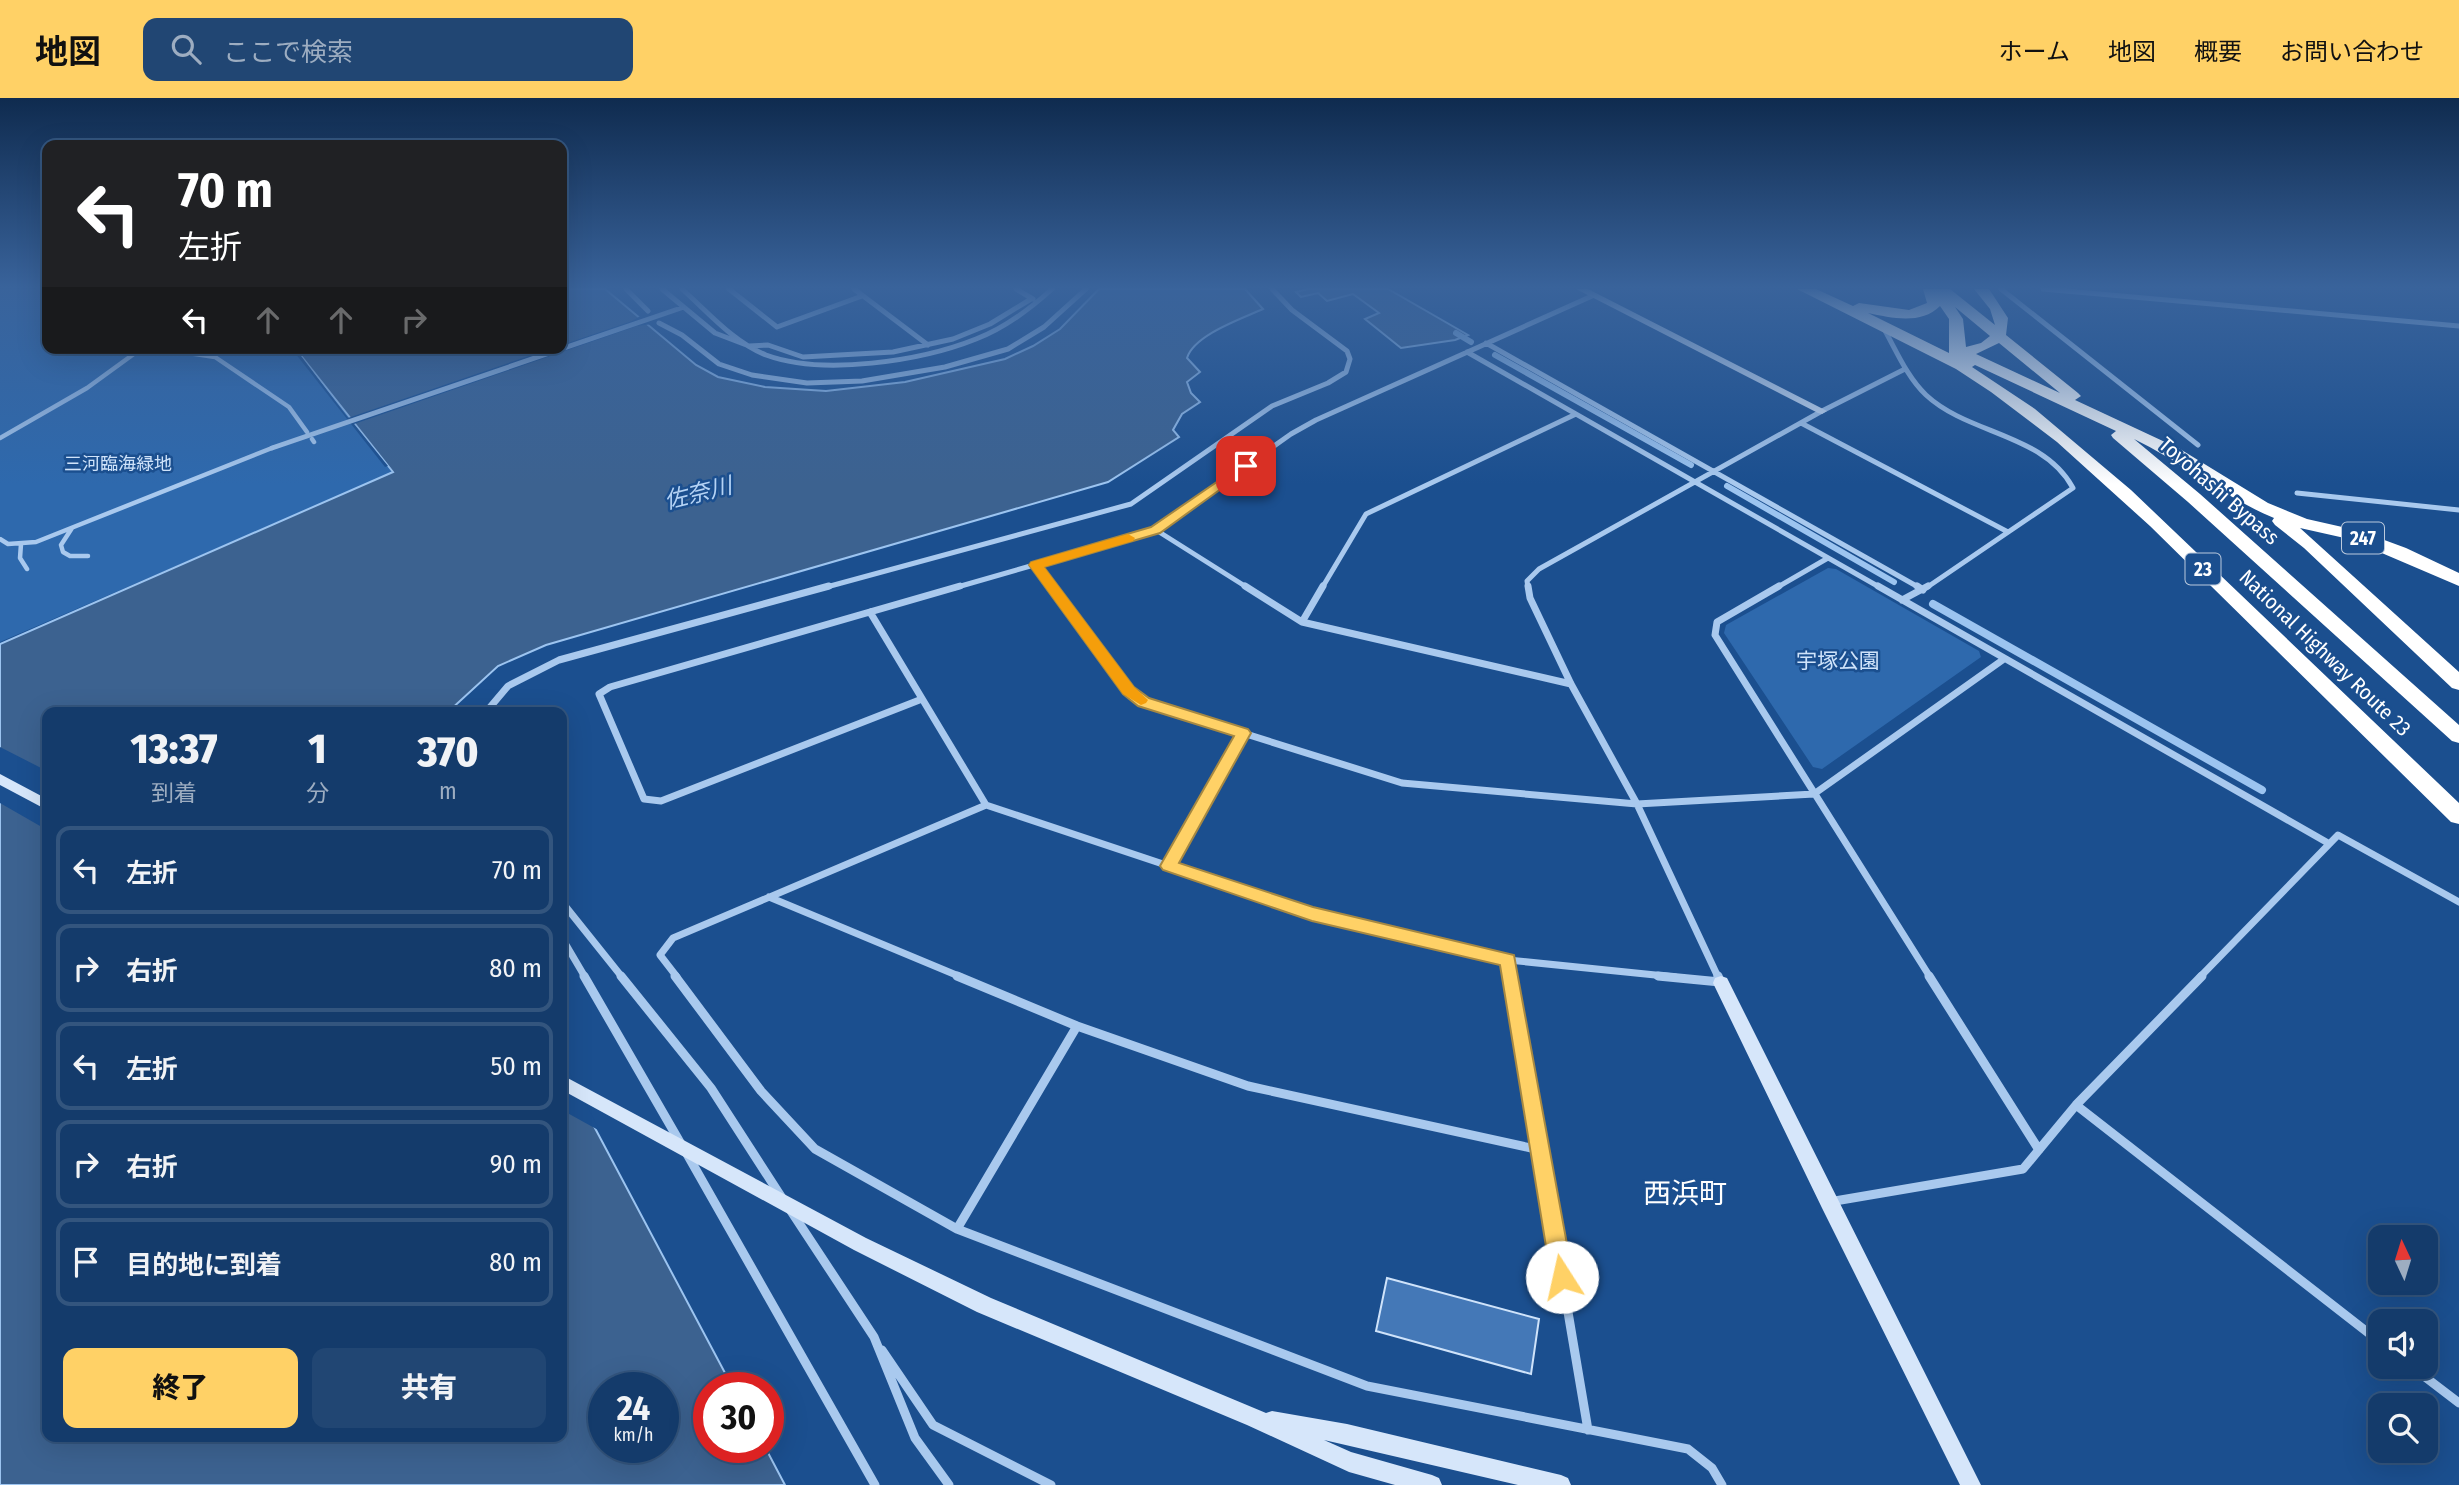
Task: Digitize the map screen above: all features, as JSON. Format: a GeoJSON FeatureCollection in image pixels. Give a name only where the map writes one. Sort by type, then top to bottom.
{"type":"FeatureCollection","features":[{"type":"Feature","properties":{"kind":"highway","name":"National Highway Route 23"},"geometry":{"type":"LineString","coordinates":[[1939,354],[2011,399],[2118,487],[2393,749],[2459,816]]}},
{"type":"Feature","properties":{"kind":"highway"},"geometry":{"type":"LineString","coordinates":[[1960,354],[1970,365],[2043,416],[2118,487]]}},
{"type":"Feature","properties":{"kind":"highway","name":"247"},"geometry":{"type":"LineString","coordinates":[[1963,354],[2174,452],[2262,507],[2302,523],[2354,535],[2400,552],[2459,580]]}},
{"type":"Feature","properties":{"kind":"highway"},"geometry":{"type":"LineString","coordinates":[[2006,354],[2009,363],[2048,392]]}},
{"type":"Feature","properties":{"kind":"highway","name":"Toyohashi Bypass"},"geometry":{"type":"LineString","coordinates":[[2024,354],[2194,498],[2459,736]]}},
{"type":"Feature","properties":{"kind":"highway","name":"Toyohashi Bypass"},"geometry":{"type":"LineString","coordinates":[[2034,354],[2204,496],[2459,722]]}},
{"type":"Feature","properties":{"kind":"highway"},"geometry":{"type":"LineString","coordinates":[[2262,507],[2310,544],[2459,682]]}},
{"type":"Feature","properties":{"kind":"street"},"geometry":{"type":"LineString","coordinates":[[272,448],[548,354]]}},
{"type":"Feature","properties":{"kind":"street"},"geometry":{"type":"LineString","coordinates":[[702,354],[722,366],[777,382],[821,385],[924,371],[995,354]]}},
{"type":"Feature","properties":{"kind":"street"},"geometry":{"type":"LineString","coordinates":[[763,354],[795,364],[885,360],[913,354]]}},
{"type":"Feature","properties":{"kind":"street"},"geometry":{"type":"LineString","coordinates":[[793,354],[803,357],[870,354]]}},
{"type":"Feature","properties":{"kind":"street"},"geometry":{"type":"LineString","coordinates":[[490,707],[506,686],[530,671],[559,660],[1132,504],[1272,406],[1328,383],[1346,372],[1350,359],[1348,354]]}},
{"type":"Feature","properties":{"kind":"street"},"geometry":{"type":"LineString","coordinates":[[922,699],[661,801],[644,799],[599,694],[610,687],[1156,530],[1316,419],[1463,354]]}},
{"type":"Feature","properties":{"kind":"street"},"geometry":{"type":"LineString","coordinates":[[1470,354],[2328,844]]}},
{"type":"Feature","properties":{"kind":"street"},"geometry":{"type":"LineString","coordinates":[[1505,354],[1923,590]]}},
{"type":"Feature","properties":{"kind":"street"},"geometry":{"type":"LineString","coordinates":[[1707,354],[1822,411]]}},
{"type":"Feature","properties":{"kind":"street"},"geometry":{"type":"LineString","coordinates":[[1897,354],[1905,369],[1927,396],[1949,412],[2041,454],[2071,479],[2073,488],[1923,590],[1902,600]]}},
{"type":"Feature","properties":{"kind":"street"},"geometry":{"type":"LineString","coordinates":[[2083,354],[2198,445]]}},
{"type":"Feature","properties":{"kind":"street"},"geometry":{"type":"LineString","coordinates":[[1905,369],[1822,411],[1539,569],[1527,581],[1530,598],[1571,684],[1637,804],[1828,1202],[1971,1485]]}},
{"type":"Feature","properties":{"kind":"street"},"geometry":{"type":"LineString","coordinates":[[1302,622],[1366,514],[1576,414]]}},
{"type":"Feature","properties":{"kind":"street"},"geometry":{"type":"LineString","coordinates":[[1801,424],[2008,532]]}},
{"type":"Feature","properties":{"kind":"street"},"geometry":{"type":"LineString","coordinates":[[2297,493],[2459,510]]}},
{"type":"Feature","properties":{"kind":"street"},"geometry":{"type":"LineString","coordinates":[[1156,530],[1302,622],[1571,684]]}},
{"type":"Feature","properties":{"kind":"street"},"geometry":{"type":"LineString","coordinates":[[1828,558],[1717,622],[1715,635],[2039,1150]]}},
{"type":"Feature","properties":{"kind":"street"},"geometry":{"type":"LineString","coordinates":[[1035,565],[1129,690],[1144,702],[1402,783],[1637,804],[1814,794],[2004,659]]}},
{"type":"Feature","properties":{"kind":"street"},"geometry":{"type":"LineString","coordinates":[[870,612],[986,805],[1312,914],[1508,960],[1721,983]]}},
{"type":"Feature","properties":{"kind":"street"},"geometry":{"type":"LineString","coordinates":[[1168,866],[1243,733]]}},
{"type":"Feature","properties":{"kind":"street"},"geometry":{"type":"LineString","coordinates":[[0,779],[42,802]]}},
{"type":"Feature","properties":{"kind":"street"},"geometry":{"type":"LineString","coordinates":[[986,805],[673,938],[660,955],[761,1091],[815,1149],[957,1229],[1367,1386],[1688,1449],[1712,1468],[1721,1485]]}},
{"type":"Feature","properties":{"kind":"street"},"geometry":{"type":"LineString","coordinates":[[1828,1202],[2023,1168],[2076,1105],[2338,835],[2459,902]]}},
{"type":"Feature","properties":{"kind":"street"},"geometry":{"type":"LineString","coordinates":[[769,897],[1077,1026],[1248,1086],[1540,1150]]}},
{"type":"Feature","properties":{"kind":"street"},"geometry":{"type":"LineString","coordinates":[[567,908],[711,1088],[933,1425],[1051,1485]]}},
{"type":"Feature","properties":{"kind":"street"},"geometry":{"type":"LineString","coordinates":[[567,947],[875,1485]]}},
{"type":"Feature","properties":{"kind":"street"},"geometry":{"type":"LineString","coordinates":[[1508,960],[1588,1430]]}},
{"type":"Feature","properties":{"kind":"street"},"geometry":{"type":"LineString","coordinates":[[957,1229],[1077,1026]]}},
{"type":"Feature","properties":{"kind":"street"},"geometry":{"type":"LineString","coordinates":[[567,1085],[860,1244],[959,1293],[1254,1418],[1349,1462],[1432,1485]]}},
{"type":"Feature","properties":{"kind":"street"},"geometry":{"type":"LineString","coordinates":[[2076,1105],[2368,1333]]}},
{"type":"Feature","properties":{"kind":"street"},"geometry":{"type":"LineString","coordinates":[[874,1338],[915,1438],[949,1485]]}},
{"type":"Feature","properties":{"kind":"street"},"geometry":{"type":"LineString","coordinates":[[2428,1379],[2459,1403]]}},
{"type":"Feature","properties":{"kind":"street"},"geometry":{"type":"LineString","coordinates":[[1254,1418],[1347,1434],[1561,1485]]}},
{"type":"Feature","properties":{"kind":"lane"},"geometry":{"type":"LineString","coordinates":[[0,438],[87,388],[134,354]]}},
{"type":"Feature","properties":{"kind":"lane"},"geometry":{"type":"LineString","coordinates":[[195,354],[215,357],[289,407],[307,432]]}},
{"type":"Feature","properties":{"kind":"lane"},"geometry":{"type":"LineString","coordinates":[[0,538],[8,544],[36,542],[272,448]]}},
{"type":"Feature","properties":{"kind":"lane"},"geometry":{"type":"LineString","coordinates":[[73,526],[63,539],[63,552],[70,556],[88,556]]}},
{"type":"Feature","properties":{"kind":"lane"},"geometry":{"type":"LineString","coordinates":[[21,544],[18,552],[20,561],[27,569]]}},
{"type":"Feature","properties":{"kind":"green space","name":"三河臨海緑地"},"geometry":{"type":"Polygon","coordinates":[[[0,354],[300,354],[394,472],[0,642],[0,354]]]}},
{"type":"Feature","properties":{"kind":"green space","name":"宇塚公園"},"geometry":{"type":"Polygon","coordinates":[[[1828,568],[1836,569],[1979,651],[1981,657],[1822,769],[1813,767],[1724,633],[1726,625],[1828,568]]]}},
{"type":"Feature","properties":{"kind":"water","name":"佐奈川"},"geometry":{"type":"Polygon","coordinates":[[[300,354],[683,354],[718,377],[765,387],[826,391],[905,382],[1005,359],[1016,354],[1189,354],[1187,358],[1200,372],[1187,382],[1191,393],[1200,402],[1182,414],[1173,430],[1179,437],[1108,482],[546,645],[498,666],[453,707],[42,707],[42,1442],[567,1442],[567,1075],[725,1372],[693,1372],[693,1463],[773,1463],[785,1485],[0,1485],[0,644],[393,472],[300,354]]]}},
{"type":"Feature","properties":{"kind":"pier"},"geometry":{"type":"Polygon","coordinates":[[[296,354],[300,354],[348,418],[535,354],[556,354],[354,424],[388,466],[385,467],[296,354]]]}},
{"type":"Feature","properties":{"kind":"pier"},"geometry":{"type":"Polygon","coordinates":[[[0,747],[42,768],[42,827],[0,803],[0,747]]]}},
{"type":"Feature","properties":{"kind":"pier"},"geometry":{"type":"Polygon","coordinates":[[[567,1068],[600,1131],[567,1113],[567,1068]]]}},
{"type":"Feature","properties":{"kind":"building"},"geometry":{"type":"Polygon","coordinates":[[[1387,1278],[1539,1319],[1531,1374],[1376,1331],[1387,1278]]]}},
{"type":"Feature","properties":{"kind":"waterway"},"geometry":{"type":"LineString","coordinates":[[1495,355],[1691,465]]}},
{"type":"Feature","properties":{"kind":"waterway"},"geometry":{"type":"LineString","coordinates":[[1727,486],[1894,582]]}},
{"type":"Feature","properties":{"kind":"waterway"},"geometry":{"type":"LineString","coordinates":[[1933,604],[2262,790]]}},
{"type":"Feature","properties":{"kind":"slow traffic"},"geometry":{"type":"LineString","coordinates":[[1128,538],[1035,565],[1129,690],[1141,700]]}},
{"type":"Feature","properties":{"kind":"district","name":"西浜町"},"geometry":{"type":"Point","coordinates":[1685,1193]}},
{"type":"Feature","properties":{"kind":"route"},"geometry":{"type":"LineString","coordinates":[[1246,466],[1156,530],[1035,565],[1129,690],[1144,702],[1243,733],[1168,866],[1312,914],[1508,960],[1562,1277]]}}]}
